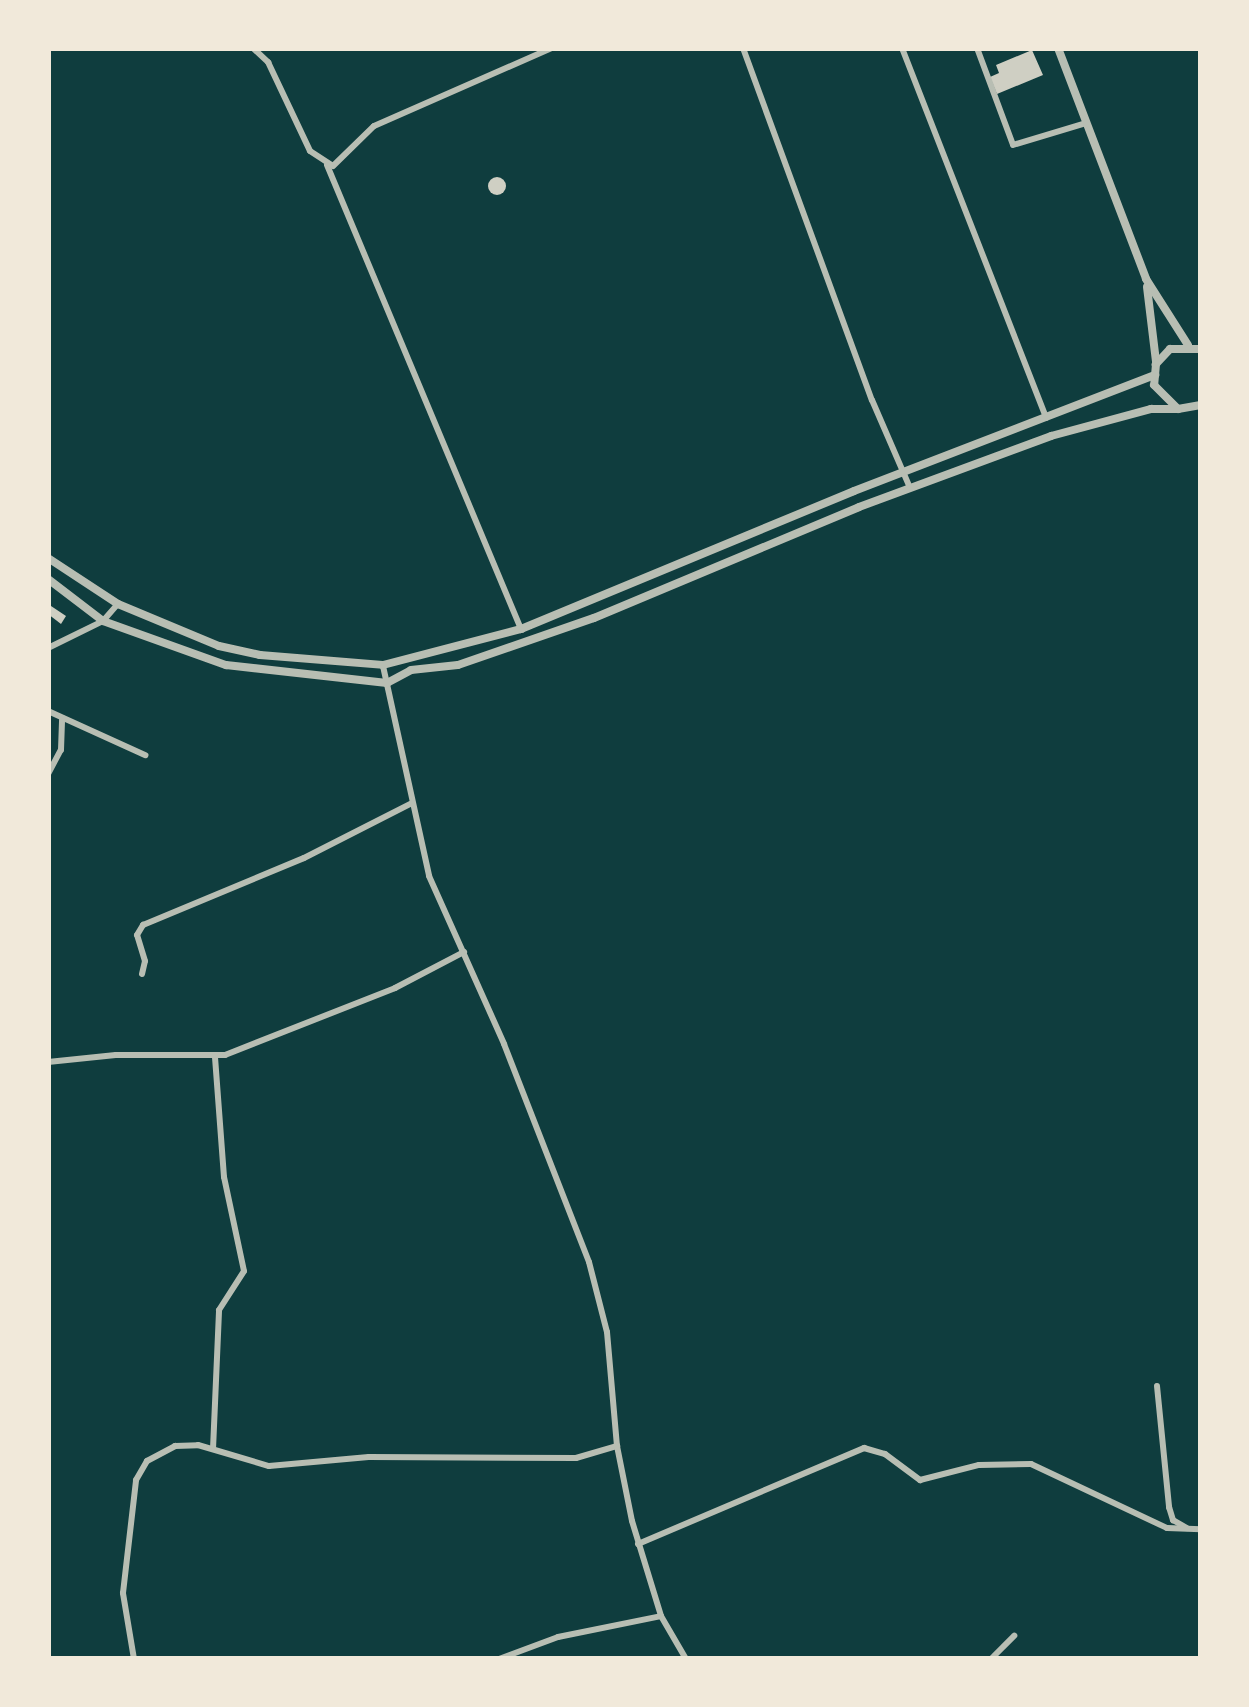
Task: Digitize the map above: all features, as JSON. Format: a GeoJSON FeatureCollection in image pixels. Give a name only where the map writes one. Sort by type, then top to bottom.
{"type":"FeatureCollection","features":[{"type":"Feature","properties":{"kind":"street"},"geometry":{"type":"LineString","coordinates":[[253,48],[268,62],[310,151],[327,165],[521,628]]}},
{"type":"Feature","properties":{"kind":"street"},"geometry":{"type":"LineString","coordinates":[[327,165],[339,164],[354,141],[374,126],[552,48]]}},
{"type":"Feature","properties":{"kind":"street"},"geometry":{"type":"LineString","coordinates":[[743,48],[910,488]]}},
{"type":"Feature","properties":{"kind":"street"},"geometry":{"type":"LineString","coordinates":[[902,48],[1046,418]]}},
{"type":"Feature","properties":{"kind":"street"},"geometry":{"type":"LineString","coordinates":[[977,48],[1013,145],[1085,123]]}},
{"type":"Feature","properties":{"kind":"street"},"geometry":{"type":"LineString","coordinates":[[1058,48],[1146,279],[1188,345]]}},
{"type":"Feature","properties":{"kind":"street"},"geometry":{"type":"LineString","coordinates":[[1146,279],[1159,395],[1178,409]]}},
{"type":"Feature","properties":{"kind":"street"},"geometry":{"type":"LineString","coordinates":[[1156,364],[1170,349],[1188,345],[1201,349]]}},
{"type":"Feature","properties":{"kind":"street"},"geometry":{"type":"LineString","coordinates":[[48,558],[118,604],[219,646],[260,655],[382,665],[521,628],[1155,375]]}},
{"type":"Feature","properties":{"kind":"street"},"geometry":{"type":"LineString","coordinates":[[48,580],[103,621],[226,665],[387,682],[411,670],[458,665],[594,618],[910,488],[1051,436],[1151,409],[1201,405]]}},
{"type":"Feature","properties":{"kind":"street"},"geometry":{"type":"LineString","coordinates":[[1190,409],[1201,418]]}},
{"type":"Feature","properties":{"kind":"street"},"geometry":{"type":"LineString","coordinates":[[48,648],[103,621],[118,604]]}},
{"type":"Feature","properties":{"kind":"street"},"geometry":{"type":"LineString","coordinates":[[382,665],[429,876],[589,1262],[607,1332],[617,1446],[638,1544],[661,1616],[686,1659]]}},
{"type":"Feature","properties":{"kind":"street"},"geometry":{"type":"LineString","coordinates":[[48,711],[145,755]]}},
{"type":"Feature","properties":{"kind":"street"},"geometry":{"type":"LineString","coordinates":[[48,774],[61,750],[62,718]]}},
{"type":"Feature","properties":{"kind":"street"},"geometry":{"type":"LineString","coordinates":[[142,974],[145,961],[137,935],[143,925],[304,858],[412,803]]}},
{"type":"Feature","properties":{"kind":"street"},"geometry":{"type":"LineString","coordinates":[[48,1062],[116,1055],[215,1056],[338,1012],[464,952]]}},
{"type":"Feature","properties":{"kind":"street"},"geometry":{"type":"LineString","coordinates":[[213,1450],[219,1310],[244,1271],[224,1177],[215,1056]]}},
{"type":"Feature","properties":{"kind":"street"},"geometry":{"type":"LineString","coordinates":[[1157,1386],[1169,1507],[1174,1520],[1190,1529]]}},
{"type":"Feature","properties":{"kind":"street"},"geometry":{"type":"LineString","coordinates":[[134,1659],[123,1593],[136,1480],[147,1461],[175,1446],[213,1450],[269,1466],[369,1456],[576,1458],[617,1446]]}},
{"type":"Feature","properties":{"kind":"street"},"geometry":{"type":"LineString","coordinates":[[638,1544],[864,1448],[885,1454],[920,1480],[979,1465],[1031,1464],[1167,1528],[1201,1529]]}},
{"type":"Feature","properties":{"kind":"street"},"geometry":{"type":"LineString","coordinates":[[499,1659],[559,1637],[661,1616]]}},
{"type":"Feature","properties":{"kind":"street"},"geometry":{"type":"LineString","coordinates":[[991,1659],[1014,1636]]}},
{"type":"Feature","properties":{"kind":"building"},"geometry":{"type":"Polygon","coordinates":[[[1032,50],[1043,75],[997,94],[990,77],[999,73],[996,65],[1032,50]]]}},
{"type":"Feature","properties":{"kind":"building"},"geometry":{"type":"Polygon","coordinates":[[[497,177],[506,186],[497,195],[488,186],[497,177]]]}},
{"type":"Feature","properties":{"kind":"building"},"geometry":{"type":"Polygon","coordinates":[[[51,606],[66,616],[61,624],[48,614],[51,606]]]}}]}
